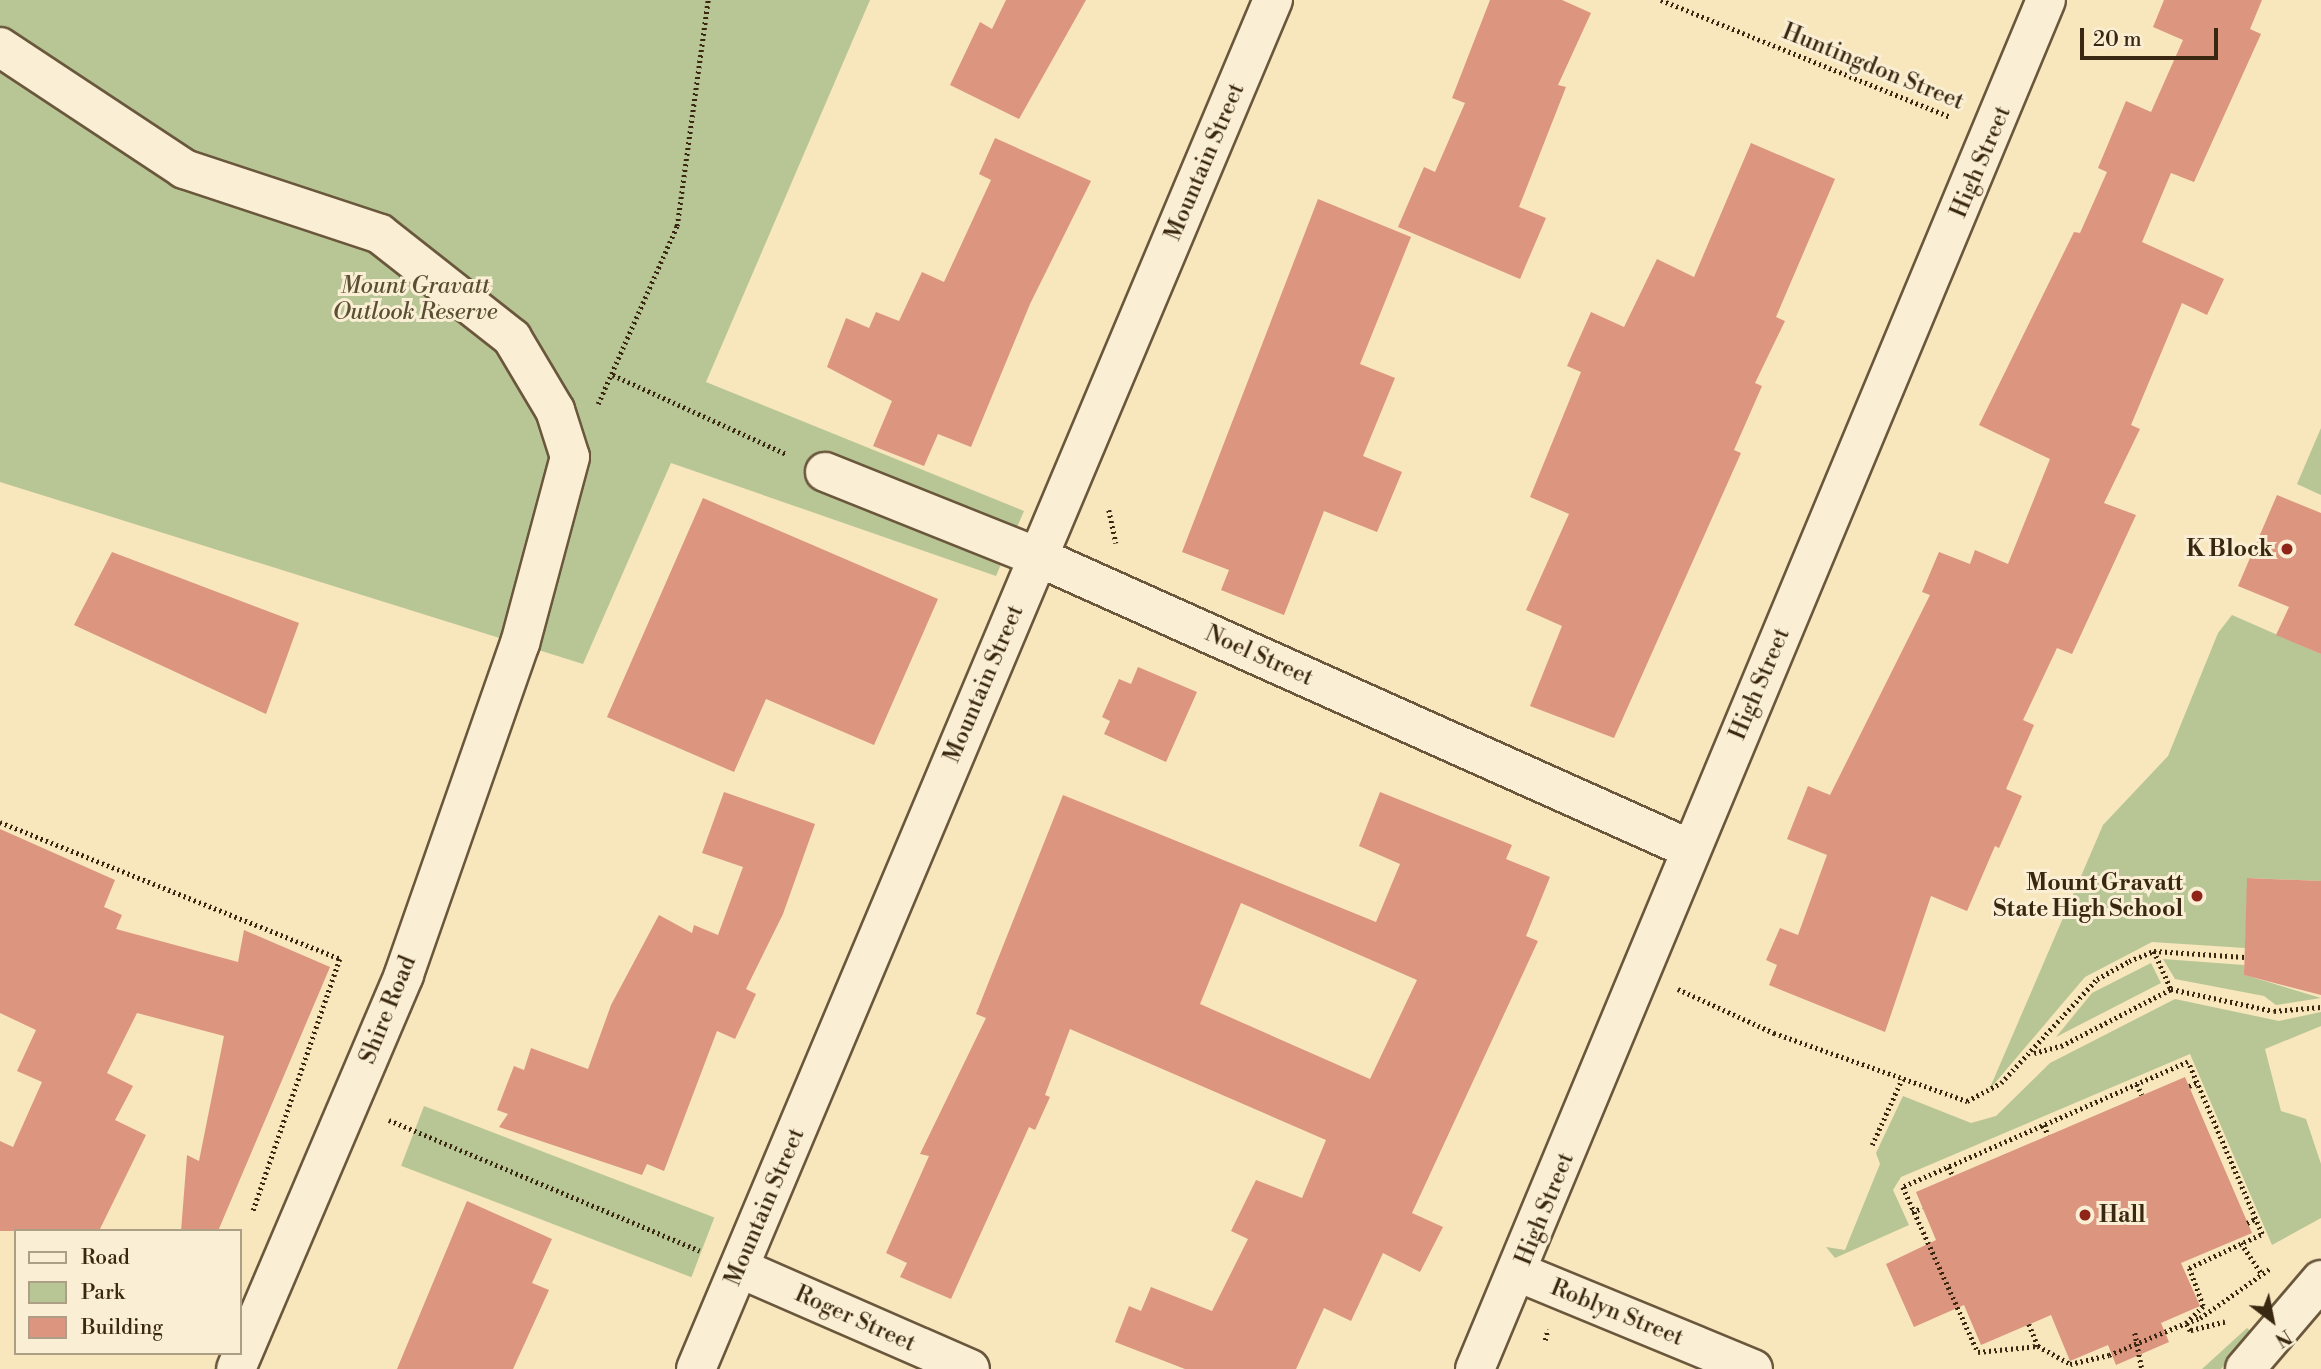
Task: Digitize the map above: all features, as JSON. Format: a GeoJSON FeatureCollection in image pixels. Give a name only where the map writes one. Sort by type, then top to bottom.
{"type":"FeatureCollection","features":[{"type":"Feature","properties":{"kind":"street","name":"Mountain Street"},"geometry":{"type":"LineString","coordinates":[[696,1369],[1273,0]]}},
{"type":"Feature","properties":{"kind":"street","name":"High Street"},"geometry":{"type":"LineString","coordinates":[[1475,1369],[1520,1273],[1690,849],[1993,134],[2046,0]]}},
{"type":"Feature","properties":{"kind":"street"},"geometry":{"type":"LineString","coordinates":[[0,47],[184,169],[380,234],[512,338],[555,410],[570,457]]}},
{"type":"Feature","properties":{"kind":"street","name":"Shire Road"},"geometry":{"type":"LineString","coordinates":[[242,1355],[404,975],[520,643],[570,457]]}},
{"type":"Feature","properties":{"kind":"street","name":"Noel Street"},"geometry":{"type":"LineString","coordinates":[[825,472],[1038,557],[1690,849]]}},
{"type":"Feature","properties":{"kind":"street","name":"Roger Street"},"geometry":{"type":"LineString","coordinates":[[739,1268],[970,1369]]}},
{"type":"Feature","properties":{"kind":"street","name":"Roblyn Street"},"geometry":{"type":"LineString","coordinates":[[1520,1273],[1753,1369]]}},
{"type":"Feature","properties":{"kind":"street"},"geometry":{"type":"LineString","coordinates":[[2245,1369],[2321,1280]]}},
{"type":"Feature","properties":{"kind":"path"},"geometry":{"type":"LineString","coordinates":[[570,457],[613,375],[677,226],[708,0]]}},
{"type":"Feature","properties":{"kind":"path","name":"Huntingdon Street"},"geometry":{"type":"LineString","coordinates":[[1661,0],[1993,134]]}},
{"type":"Feature","properties":{"kind":"path"},"geometry":{"type":"LineString","coordinates":[[613,375],[825,472]]}},
{"type":"Feature","properties":{"kind":"path"},"geometry":{"type":"LineString","coordinates":[[1109,510],[1123,556]]}},
{"type":"Feature","properties":{"kind":"path"},"geometry":{"type":"LineString","coordinates":[[0,822],[340,959],[251,1217]]}},
{"type":"Feature","properties":{"kind":"path"},"geometry":{"type":"LineString","coordinates":[[2154,951],[2171,989]]}},
{"type":"Feature","properties":{"kind":"path"},"geometry":{"type":"LineString","coordinates":[[1674,987],[1902,1079],[1976,1100],[2033,1053],[2098,979],[2154,951],[2245,957]]}},
{"type":"Feature","properties":{"kind":"path"},"geometry":{"type":"LineString","coordinates":[[2033,1053],[2061,1046],[2171,989],[2274,1011],[2321,1007]]}},
{"type":"Feature","properties":{"kind":"path"},"geometry":{"type":"LineString","coordinates":[[2186,1323],[2203,1306],[2189,1268],[2205,1256],[2262,1234],[2188,1062],[1903,1186],[1912,1212],[1978,1352],[2038,1346],[2070,1364],[2139,1343],[2186,1323],[2281,1261]]}},
{"type":"Feature","properties":{"kind":"path"},"geometry":{"type":"LineString","coordinates":[[1872,1145],[1902,1079]]}},
{"type":"Feature","properties":{"kind":"path"},"geometry":{"type":"LineString","coordinates":[[2189,1086],[2197,1083]]}},
{"type":"Feature","properties":{"kind":"path"},"geometry":{"type":"LineString","coordinates":[[2137,1084],[2142,1095]]}},
{"type":"Feature","properties":{"kind":"path"},"geometry":{"type":"LineString","coordinates":[[349,1103],[739,1268]]}},
{"type":"Feature","properties":{"kind":"path"},"geometry":{"type":"LineString","coordinates":[[2043,1125],[2049,1135]]}},
{"type":"Feature","properties":{"kind":"path"},"geometry":{"type":"LineString","coordinates":[[1948,1167],[1953,1176]]}},
{"type":"Feature","properties":{"kind":"path"},"geometry":{"type":"LineString","coordinates":[[1912,1212],[1922,1208]]}},
{"type":"Feature","properties":{"kind":"path"},"geometry":{"type":"LineString","coordinates":[[2247,1223],[2255,1219]]}},
{"type":"Feature","properties":{"kind":"path"},"geometry":{"type":"LineString","coordinates":[[2241,1243],[2262,1274]]}},
{"type":"Feature","properties":{"kind":"path"},"geometry":{"type":"LineString","coordinates":[[2029,1324],[2038,1346]]}},
{"type":"Feature","properties":{"kind":"path"},"geometry":{"type":"LineString","coordinates":[[2135,1333],[2142,1369]]}},
{"type":"Feature","properties":{"kind":"path"},"geometry":{"type":"LineString","coordinates":[[1971,1340],[1978,1338]]}},
{"type":"Feature","properties":{"kind":"green space","name":"Mount Gravatt Outlook Reserve"},"geometry":{"type":"Polygon","coordinates":[[[0,0],[870,0],[706,382],[1024,511],[996,576],[671,463],[583,664],[0,482],[0,0]]]}},
{"type":"Feature","properties":{"kind":"green space"},"geometry":{"type":"Polygon","coordinates":[[[2321,428],[2321,495],[2297,484],[2321,428]]]}},
{"type":"Feature","properties":{"kind":"green space"},"geometry":{"type":"Polygon","coordinates":[[[2232,615],[2321,654],[2321,881],[2248,878],[2245,948],[2152,942],[2085,977],[1989,1090],[2103,825],[2168,756],[2218,633],[2232,615]]]}},
{"type":"Feature","properties":{"kind":"green space"},"geometry":{"type":"Polygon","coordinates":[[[2163,959],[2244,965],[2245,975],[2321,998],[2276,1005],[2264,996],[2175,979],[2163,959]]]}},
{"type":"Feature","properties":{"kind":"green space"},"geometry":{"type":"Polygon","coordinates":[[[2151,963],[2161,983],[2056,1037],[2092,993],[2151,963]]]}},
{"type":"Feature","properties":{"kind":"green space"},"geometry":{"type":"Polygon","coordinates":[[[2175,999],[2279,1021],[2321,1012],[2321,1026],[2265,1049],[2281,1111],[2306,1119],[2321,1164],[2321,1218],[2272,1245],[2190,1054],[1901,1177],[1893,1190],[1909,1225],[1835,1258],[1826,1247],[1845,1250],[1880,1164],[1876,1153],[1903,1096],[1971,1123],[1996,1116],[2050,1063],[2175,999]]]}},
{"type":"Feature","properties":{"kind":"green space"},"geometry":{"type":"Polygon","coordinates":[[[424,1106],[714,1217],[691,1277],[401,1166],[424,1106]]]}},
{"type":"Feature","properties":{"kind":"green space"},"geometry":{"type":"Polygon","coordinates":[[[2247,1328],[2252,1332],[2221,1369],[2202,1369],[2247,1328]]]}},
{"type":"Feature","properties":{"kind":"building"},"geometry":{"type":"Polygon","coordinates":[[[1006,0],[1086,0],[1019,119],[950,85],[980,22],[992,29],[1006,0]]]}},
{"type":"Feature","properties":{"kind":"building"},"geometry":{"type":"Polygon","coordinates":[[[1490,0],[1562,0],[1591,13],[1558,85],[1566,87],[1519,207],[1546,218],[1520,279],[1398,227],[1424,167],[1435,172],[1465,103],[1452,98],[1490,0]]]}},
{"type":"Feature","properties":{"kind":"building"},"geometry":{"type":"Polygon","coordinates":[[[2164,0],[2262,0],[2250,29],[2261,34],[2194,182],[2171,173],[2142,242],[2224,279],[2207,315],[2182,303],[2131,425],[2140,429],[2104,503],[2136,515],[2072,654],[2057,648],[2023,720],[2034,725],[2006,789],[2022,796],[1999,848],[1995,846],[1967,911],[1931,896],[1885,1032],[1769,985],[1777,965],[1766,960],[1780,928],[1798,935],[1827,855],[1787,839],[1808,786],[1830,795],[1930,595],[1922,592],[1939,552],[1970,564],[1975,550],[2008,564],[2050,459],[1979,425],[2074,232],[2080,233],[2107,172],[2098,168],[2126,101],[2151,112],[2183,40],[2153,27],[2164,0]]]}},
{"type":"Feature","properties":{"kind":"building"},"geometry":{"type":"Polygon","coordinates":[[[995,138],[1091,181],[1030,304],[971,447],[938,434],[924,466],[873,446],[892,401],[827,367],[846,318],[869,328],[876,312],[899,321],[922,272],[944,282],[991,180],[979,174],[995,138]]]}},
{"type":"Feature","properties":{"kind":"building"},"geometry":{"type":"Polygon","coordinates":[[[1751,143],[1835,179],[1776,317],[1785,321],[1755,383],[1762,386],[1734,450],[1741,453],[1614,738],[1530,706],[1562,626],[1526,610],[1569,514],[1530,497],[1581,372],[1567,366],[1591,312],[1624,327],[1657,259],[1694,277],[1751,143]]]}},
{"type":"Feature","properties":{"kind":"building"},"geometry":{"type":"Polygon","coordinates":[[[1318,199],[1411,237],[1360,364],[1395,378],[1363,456],[1402,472],[1377,532],[1324,511],[1284,615],[1221,590],[1229,570],[1182,552],[1318,199]]]}},
{"type":"Feature","properties":{"kind":"building","name":"K Block"},"geometry":{"type":"Polygon","coordinates":[[[2277,495],[2321,513],[2321,654],[2276,635],[2289,607],[2238,586],[2277,495]]]}},
{"type":"Feature","properties":{"kind":"building"},"geometry":{"type":"Polygon","coordinates":[[[703,498],[938,599],[874,745],[766,699],[734,772],[607,717],[703,498]]]}},
{"type":"Feature","properties":{"kind":"building"},"geometry":{"type":"Polygon","coordinates":[[[112,552],[299,623],[266,714],[74,625],[112,552]]]}},
{"type":"Feature","properties":{"kind":"building"},"geometry":{"type":"Polygon","coordinates":[[[1138,667],[1197,692],[1166,762],[1104,734],[1110,721],[1102,717],[1119,679],[1131,684],[1138,667]]]}},
{"type":"Feature","properties":{"kind":"building"},"geometry":{"type":"Polygon","coordinates":[[[724,792],[815,824],[783,914],[746,989],[756,994],[735,1039],[717,1031],[664,1171],[647,1164],[642,1175],[499,1127],[508,1114],[497,1110],[514,1066],[524,1070],[531,1048],[588,1069],[611,1005],[659,915],[692,933],[694,925],[718,935],[743,867],[702,853],[724,792]]]}},
{"type":"Feature","properties":{"kind":"building"},"geometry":{"type":"Polygon","coordinates":[[[1380,792],[1512,845],[1506,859],[1550,877],[1526,936],[1538,941],[1412,1213],[1443,1227],[1420,1272],[1383,1253],[1351,1321],[1324,1308],[1296,1369],[1185,1369],[1115,1342],[1129,1306],[1141,1311],[1151,1287],[1212,1311],[1248,1239],[1231,1231],[1256,1180],[1302,1198],[1326,1140],[1070,1029],[1045,1095],[1050,1097],[1035,1130],[1029,1127],[951,1299],[900,1277],[907,1263],[886,1253],[929,1156],[920,1154],[986,1018],[976,1014],[1063,795],[1376,922],[1400,864],[1359,846],[1380,792]],[[1241,903],[1200,1004],[1370,1079],[1417,980],[1241,903]]]}},
{"type":"Feature","properties":{"kind":"building"},"geometry":{"type":"Polygon","coordinates":[[[0,829],[115,880],[104,907],[122,915],[116,929],[238,962],[244,930],[330,967],[219,1229],[181,1229],[187,1155],[199,1161],[224,1036],[137,1013],[107,1073],[133,1086],[115,1120],[146,1135],[100,1229],[0,1231],[0,1141],[13,1147],[42,1082],[17,1071],[36,1030],[0,1013],[0,829]]]}},
{"type":"Feature","properties":{"kind":"building"},"geometry":{"type":"Polygon","coordinates":[[[2247,878],[2321,881],[2321,995],[2244,975],[2247,878]]]}},
{"type":"Feature","properties":{"kind":"building","name":"Hall"},"geometry":{"type":"Polygon","coordinates":[[[2185,1077],[2252,1233],[2181,1263],[2200,1306],[2161,1323],[2169,1342],[2116,1365],[2108,1345],[2070,1361],[2051,1315],[1981,1345],[1964,1305],[1914,1327],[1886,1264],[1936,1240],[1916,1192],[2185,1077]]]}},
{"type":"Feature","properties":{"kind":"building"},"geometry":{"type":"Polygon","coordinates":[[[467,1201],[552,1239],[532,1283],[549,1290],[513,1369],[397,1369],[467,1201]]]}},
{"type":"Feature","properties":{"kind":"place","name":"K Block"},"geometry":{"type":"Point","coordinates":[2287,549]}},
{"type":"Feature","properties":{"kind":"place","name":"Mount Gravatt State High School"},"geometry":{"type":"Point","coordinates":[2197,896]}},
{"type":"Feature","properties":{"kind":"place","name":"Hall"},"geometry":{"type":"Point","coordinates":[2085,1215]}}]}
